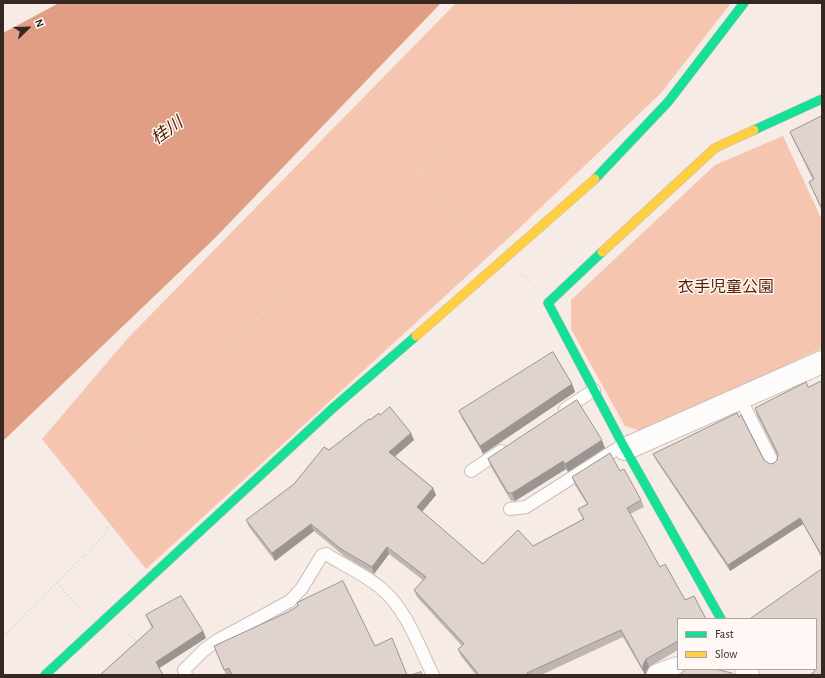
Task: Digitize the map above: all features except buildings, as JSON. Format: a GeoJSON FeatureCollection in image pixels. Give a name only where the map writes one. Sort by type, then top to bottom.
{"type":"FeatureCollection","features":[{"type":"Feature","properties":{"kind":"street"},"geometry":{"type":"LineString","coordinates":[[45,675],[333,408],[605,170],[663,108],[744,3]]}},
{"type":"Feature","properties":{"kind":"street"},"geometry":{"type":"LineString","coordinates":[[720,618],[624,447],[548,303],[715,148],[822,99]]}},
{"type":"Feature","properties":{"kind":"street"},"geometry":{"type":"LineString","coordinates":[[624,447],[822,362]]}},
{"type":"Feature","properties":{"kind":"street"},"geometry":{"type":"LineString","coordinates":[[658,675],[677,668]]}},
{"type":"Feature","properties":{"kind":"lane"},"geometry":{"type":"LineString","coordinates":[[556,416],[594,390]]}},
{"type":"Feature","properties":{"kind":"lane"},"geometry":{"type":"LineString","coordinates":[[740,398],[773,463]]}},
{"type":"Feature","properties":{"kind":"lane"},"geometry":{"type":"LineString","coordinates":[[471,471],[510,446]]}},
{"type":"Feature","properties":{"kind":"lane"},"geometry":{"type":"LineString","coordinates":[[510,509],[526,507],[624,447]]}},
{"type":"Feature","properties":{"kind":"lane"},"geometry":{"type":"LineString","coordinates":[[186,675],[184,670],[204,650],[225,636],[290,601],[302,588],[322,555],[326,554],[383,590],[395,603],[410,628],[433,675]]}},
{"type":"Feature","properties":{"kind":"path"},"geometry":{"type":"LineString","coordinates":[[3,637],[105,534],[115,513],[134,441],[146,421],[417,172],[505,83],[577,3]]}},
{"type":"Feature","properties":{"kind":"path"},"geometry":{"type":"LineString","coordinates":[[417,172],[473,233]]}},
{"type":"Feature","properties":{"kind":"path"},"geometry":{"type":"LineString","coordinates":[[504,259],[552,299]]}},
{"type":"Feature","properties":{"kind":"path"},"geometry":{"type":"LineString","coordinates":[[57,583],[60,588]]}},
{"type":"Feature","properties":{"kind":"path"},"geometry":{"type":"LineString","coordinates":[[134,640],[147,644]]}},
{"type":"Feature","properties":{"kind":"green space"},"geometry":{"type":"Polygon","coordinates":[[[456,3],[731,3],[661,93],[513,234],[146,569],[42,439],[128,338],[456,3]]]}},
{"type":"Feature","properties":{"kind":"green space","name":"衣手児童公園"},"geometry":{"type":"Polygon","coordinates":[[[783,136],[822,220],[822,348],[644,432],[625,426],[571,329],[571,300],[715,165],[783,136]]]}},
{"type":"Feature","properties":{"kind":"water","name":"桂川"},"geometry":{"type":"Polygon","coordinates":[[[59,3],[441,3],[215,238],[3,441],[3,33],[59,3]]]}},
{"type":"Feature","properties":{"kind":"traffic: fast"},"geometry":{"type":"LineString","coordinates":[[595,179],[668,102],[744,3]]}},
{"type":"Feature","properties":{"kind":"traffic: fast"},"geometry":{"type":"LineString","coordinates":[[754,130],[822,99]]}},
{"type":"Feature","properties":{"kind":"traffic: fast"},"geometry":{"type":"LineString","coordinates":[[602,252],[548,303],[623,445],[720,618]]}},
{"type":"Feature","properties":{"kind":"traffic: fast"},"geometry":{"type":"LineString","coordinates":[[45,675],[333,408],[416,336]]}},
{"type":"Feature","properties":{"kind":"traffic: slow"},"geometry":{"type":"LineString","coordinates":[[602,252],[715,148],[754,130]]}},
{"type":"Feature","properties":{"kind":"traffic: slow"},"geometry":{"type":"LineString","coordinates":[[416,336],[595,179]]}}]}
